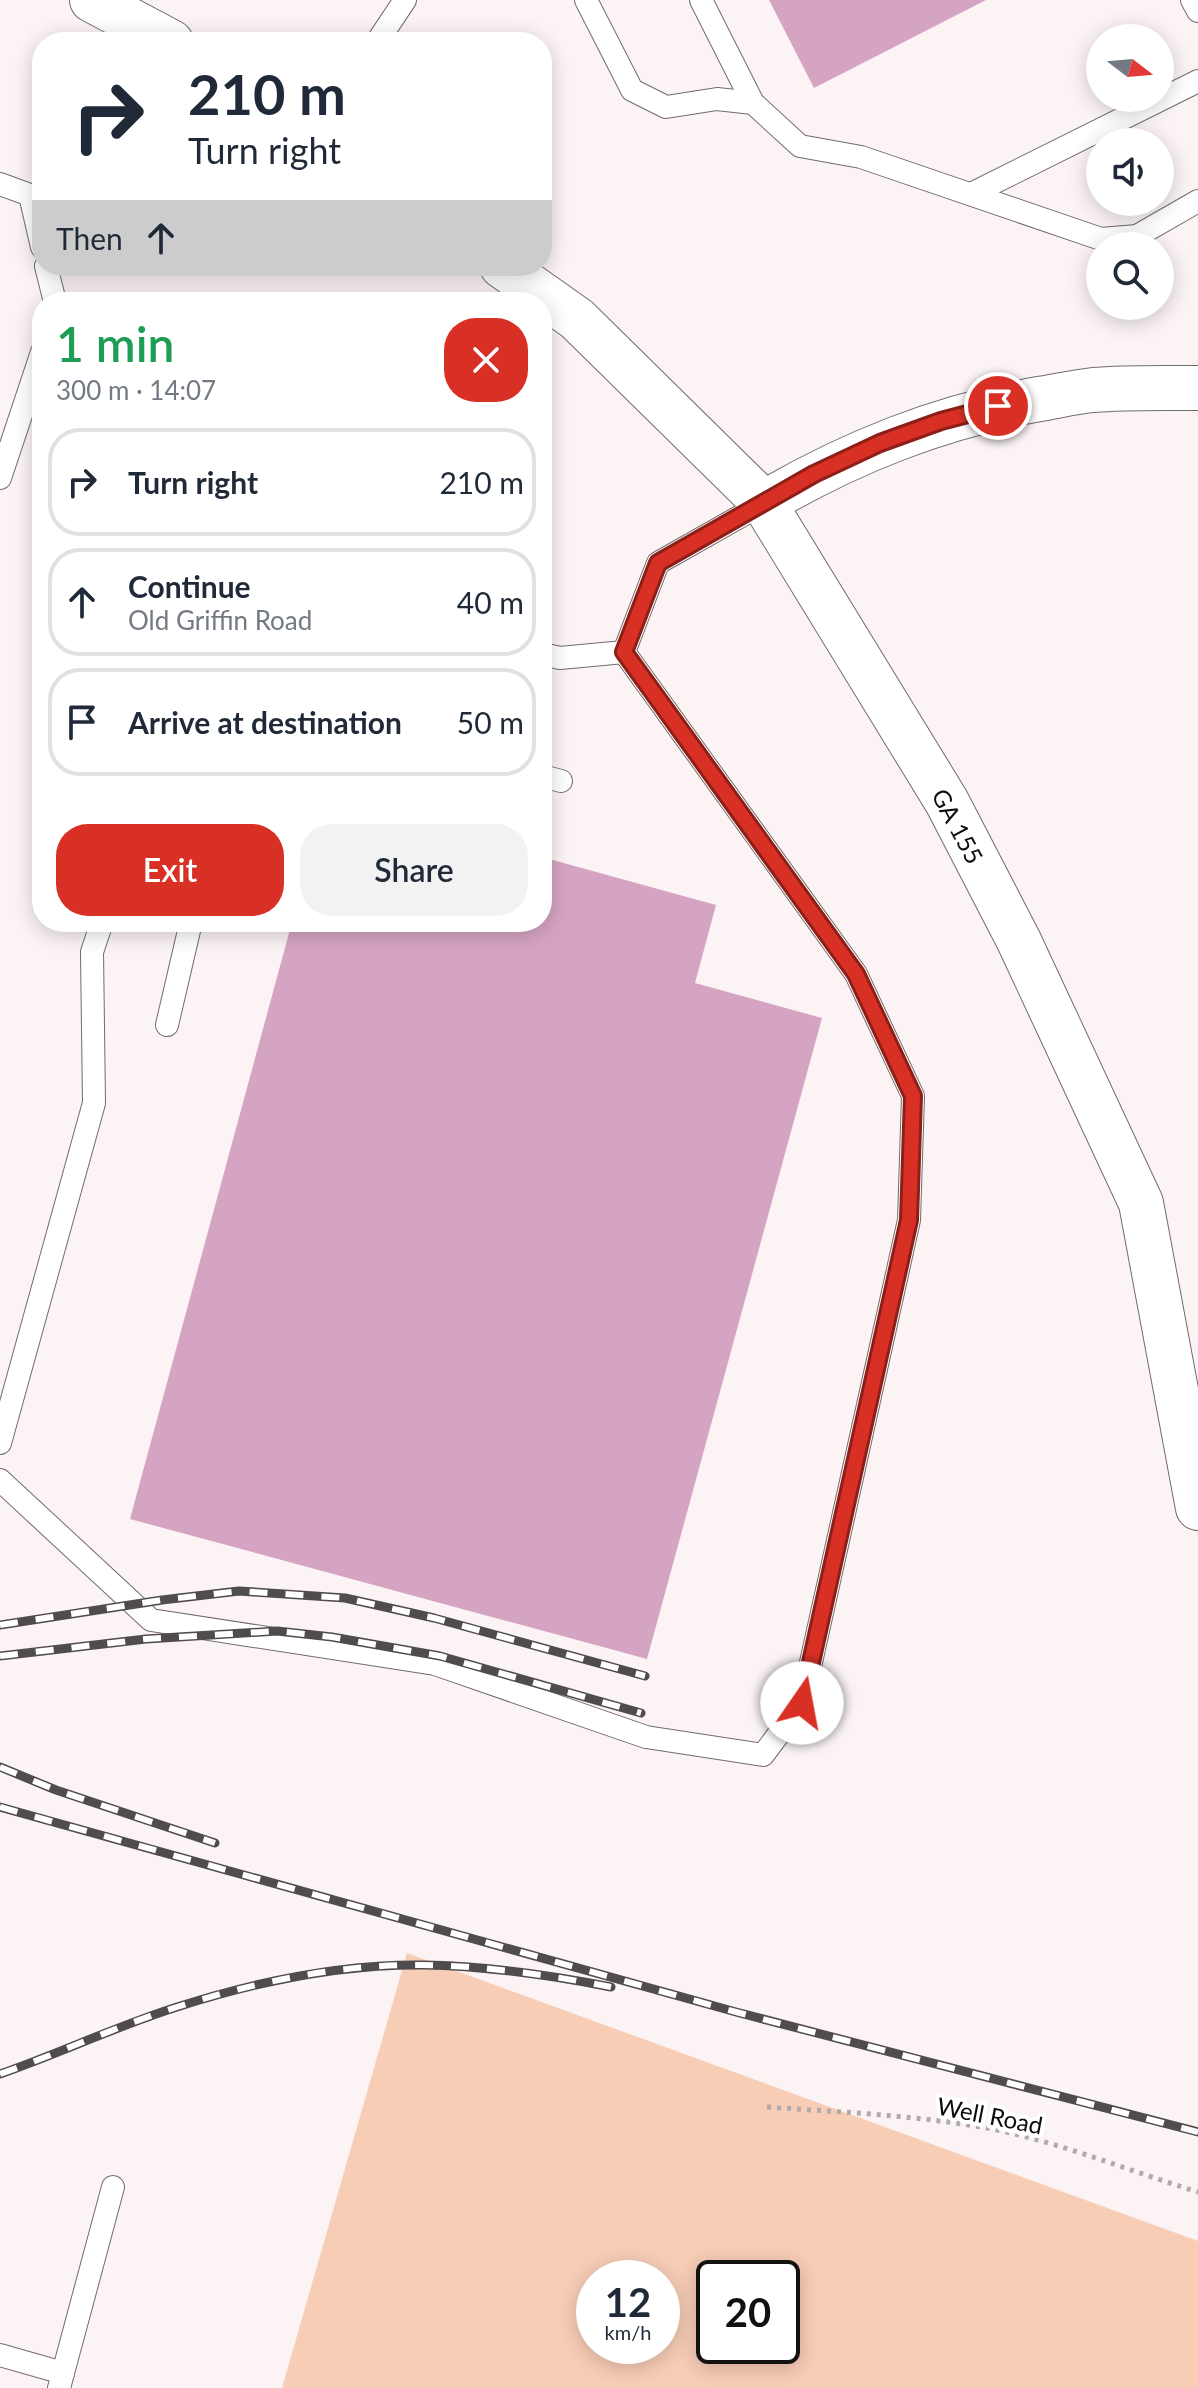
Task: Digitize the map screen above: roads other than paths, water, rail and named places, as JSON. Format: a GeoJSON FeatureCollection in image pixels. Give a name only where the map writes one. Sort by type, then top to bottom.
{"type":"FeatureCollection","features":[{"type":"Feature","properties":{"kind":"main road"},"geometry":{"type":"LineString","coordinates":[[92,0],[152,32]]}},
{"type":"Feature","properties":{"kind":"main road","name":"GA 155"},"geometry":{"type":"LineString","coordinates":[[516,276],[539,292]]}},
{"type":"Feature","properties":{"kind":"main road","name":"GA 155"},"geometry":{"type":"LineString","coordinates":[[552,301],[577,319],[764,503],[947,802],[1019,941],[1141,1203],[1198,1508]]}},
{"type":"Feature","properties":{"kind":"main road"},"geometry":{"type":"LineString","coordinates":[[764,503],[814,474],[867,449],[941,421],[998,406],[1092,390],[1198,388]]}},
{"type":"Feature","properties":{"kind":"lane"},"geometry":{"type":"LineString","coordinates":[[384,32],[405,0]]}},
{"type":"Feature","properties":{"kind":"lane"},"geometry":{"type":"LineString","coordinates":[[586,0],[632,90],[666,107],[717,99],[753,103]]}},
{"type":"Feature","properties":{"kind":"lane"},"geometry":{"type":"LineString","coordinates":[[701,0],[753,103],[800,146],[861,157],[1101,239],[1137,236],[1198,201]]}},
{"type":"Feature","properties":{"kind":"lane"},"geometry":{"type":"LineString","coordinates":[[1192,0],[1198,11]]}},
{"type":"Feature","properties":{"kind":"lane"},"geometry":{"type":"LineString","coordinates":[[971,194],[1198,81]]}},
{"type":"Feature","properties":{"kind":"lane"},"geometry":{"type":"LineString","coordinates":[[0,184],[30,195],[32,204]]}},
{"type":"Feature","properties":{"kind":"lane"},"geometry":{"type":"LineString","coordinates":[[0,478],[32,382]]}},
{"type":"Feature","properties":{"kind":"lane"},"geometry":{"type":"LineString","coordinates":[[624,652],[658,563],[764,503]]}},
{"type":"Feature","properties":{"kind":"lane"},"geometry":{"type":"LineString","coordinates":[[552,656],[624,652]]}},
{"type":"Feature","properties":{"kind":"lane"},"geometry":{"type":"LineString","coordinates":[[0,1480],[151,1620],[435,1664],[646,1737],[763,1755],[771,1745],[802,1703],[909,1220],[913,1096],[856,974],[624,652]]}},
{"type":"Feature","properties":{"kind":"lane"},"geometry":{"type":"LineString","coordinates":[[0,1443],[94,1103],[92,952],[99,932]]}},
{"type":"Feature","properties":{"kind":"lane"},"geometry":{"type":"LineString","coordinates":[[167,1025],[189,932]]}},
{"type":"Feature","properties":{"kind":"lane"},"geometry":{"type":"LineString","coordinates":[[0,2355],[61,2380],[113,2187]]}},
{"type":"Feature","properties":{"kind":"railway"},"geometry":{"type":"LineString","coordinates":[[0,1625],[239,1591],[345,1598],[434,1618],[645,1676]]}},
{"type":"Feature","properties":{"kind":"railway"},"geometry":{"type":"LineString","coordinates":[[0,1656],[146,1639],[277,1631],[332,1637],[440,1656],[641,1713]]}},
{"type":"Feature","properties":{"kind":"railway"},"geometry":{"type":"LineString","coordinates":[[0,1767],[56,1790],[215,1843]]}},
{"type":"Feature","properties":{"kind":"railway"},"geometry":{"type":"LineString","coordinates":[[0,1807],[736,2012],[1198,2132]]}},
{"type":"Feature","properties":{"kind":"railway"},"geometry":{"type":"LineString","coordinates":[[0,2074],[177,2007],[267,1982],[329,1971],[392,1965],[470,1967],[611,1987]]}}]}
